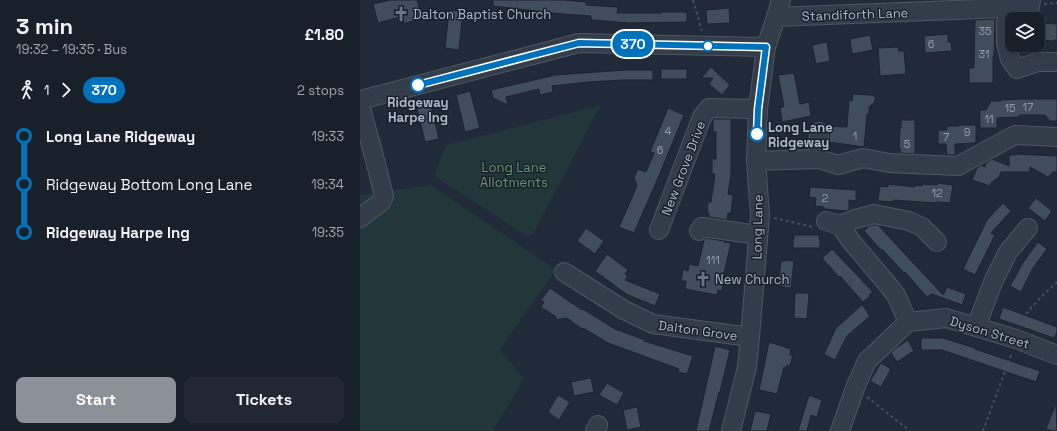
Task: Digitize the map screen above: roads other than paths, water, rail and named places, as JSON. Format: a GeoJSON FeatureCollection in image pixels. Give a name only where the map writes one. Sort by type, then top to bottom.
{"type":"FeatureCollection","features":[{"type":"Feature","properties":{"kind":"street","name":"Long Lane"},"geometry":{"type":"LineString","coordinates":[[730,431],[747,367],[750,337],[760,215],[756,161],[758,109],[766,47],[781,0]]}},
{"type":"Feature","properties":{"kind":"street","name":"Standiforth Lane"},"geometry":{"type":"LineString","coordinates":[[776,17],[977,4],[1030,3]]}},
{"type":"Feature","properties":{"kind":"street"},"geometry":{"type":"LineString","coordinates":[[360,100],[579,43],[766,47]]}},
{"type":"Feature","properties":{"kind":"street"},"geometry":{"type":"LineString","coordinates":[[1008,52],[1010,59],[1017,69],[1038,62],[1057,62]]}},
{"type":"Feature","properties":{"kind":"street"},"geometry":{"type":"LineString","coordinates":[[360,105],[384,196],[381,202],[360,218]]}},
{"type":"Feature","properties":{"kind":"street","name":"New Grove Drive"},"geometry":{"type":"LineString","coordinates":[[659,230],[702,117],[709,108],[758,109]]}},
{"type":"Feature","properties":{"kind":"street"},"geometry":{"type":"LineString","coordinates":[[817,159],[819,132]]}},
{"type":"Feature","properties":{"kind":"street"},"geometry":{"type":"LineString","coordinates":[[756,161],[817,159],[838,164],[863,158],[889,163],[958,166],[1015,135],[1057,136]]}},
{"type":"Feature","properties":{"kind":"street"},"geometry":{"type":"LineString","coordinates":[[840,431],[855,388],[867,361],[908,322],[896,295],[890,286],[851,241],[833,223],[874,214],[909,221],[922,227],[937,242]]}},
{"type":"Feature","properties":{"kind":"street"},"geometry":{"type":"LineString","coordinates":[[701,226],[758,235]]}},
{"type":"Feature","properties":{"kind":"street"},"geometry":{"type":"LineString","coordinates":[[976,327],[993,282],[1008,252],[1028,228]]}},
{"type":"Feature","properties":{"kind":"street","name":"Dalton Grove"},"geometry":{"type":"LineString","coordinates":[[564,272],[624,310],[653,324],[750,337]]}},
{"type":"Feature","properties":{"kind":"street","name":"Dyson Street"},"geometry":{"type":"LineString","coordinates":[[908,322],[946,318],[976,327],[1014,347],[1057,355]]}},
{"type":"Feature","properties":{"kind":"place","name":"Dalton Baptist Church"},"geometry":{"type":"Point","coordinates":[401,14]}},
{"type":"Feature","properties":{"kind":"place","name":"Ridgeway Harpe Ing"},"geometry":{"type":"Point","coordinates":[418,85]}},
{"type":"Feature","properties":{"kind":"place","name":"Long Lane Ridgeway"},"geometry":{"type":"Point","coordinates":[757,134]}},
{"type":"Feature","properties":{"kind":"place","name":"New Church"},"geometry":{"type":"Point","coordinates":[703,279]}},
{"type":"Feature","properties":{"kind":"park label","name":"Long Lane Allotments"},"geometry":{"type":"Point","coordinates":[514,174]}}]}
